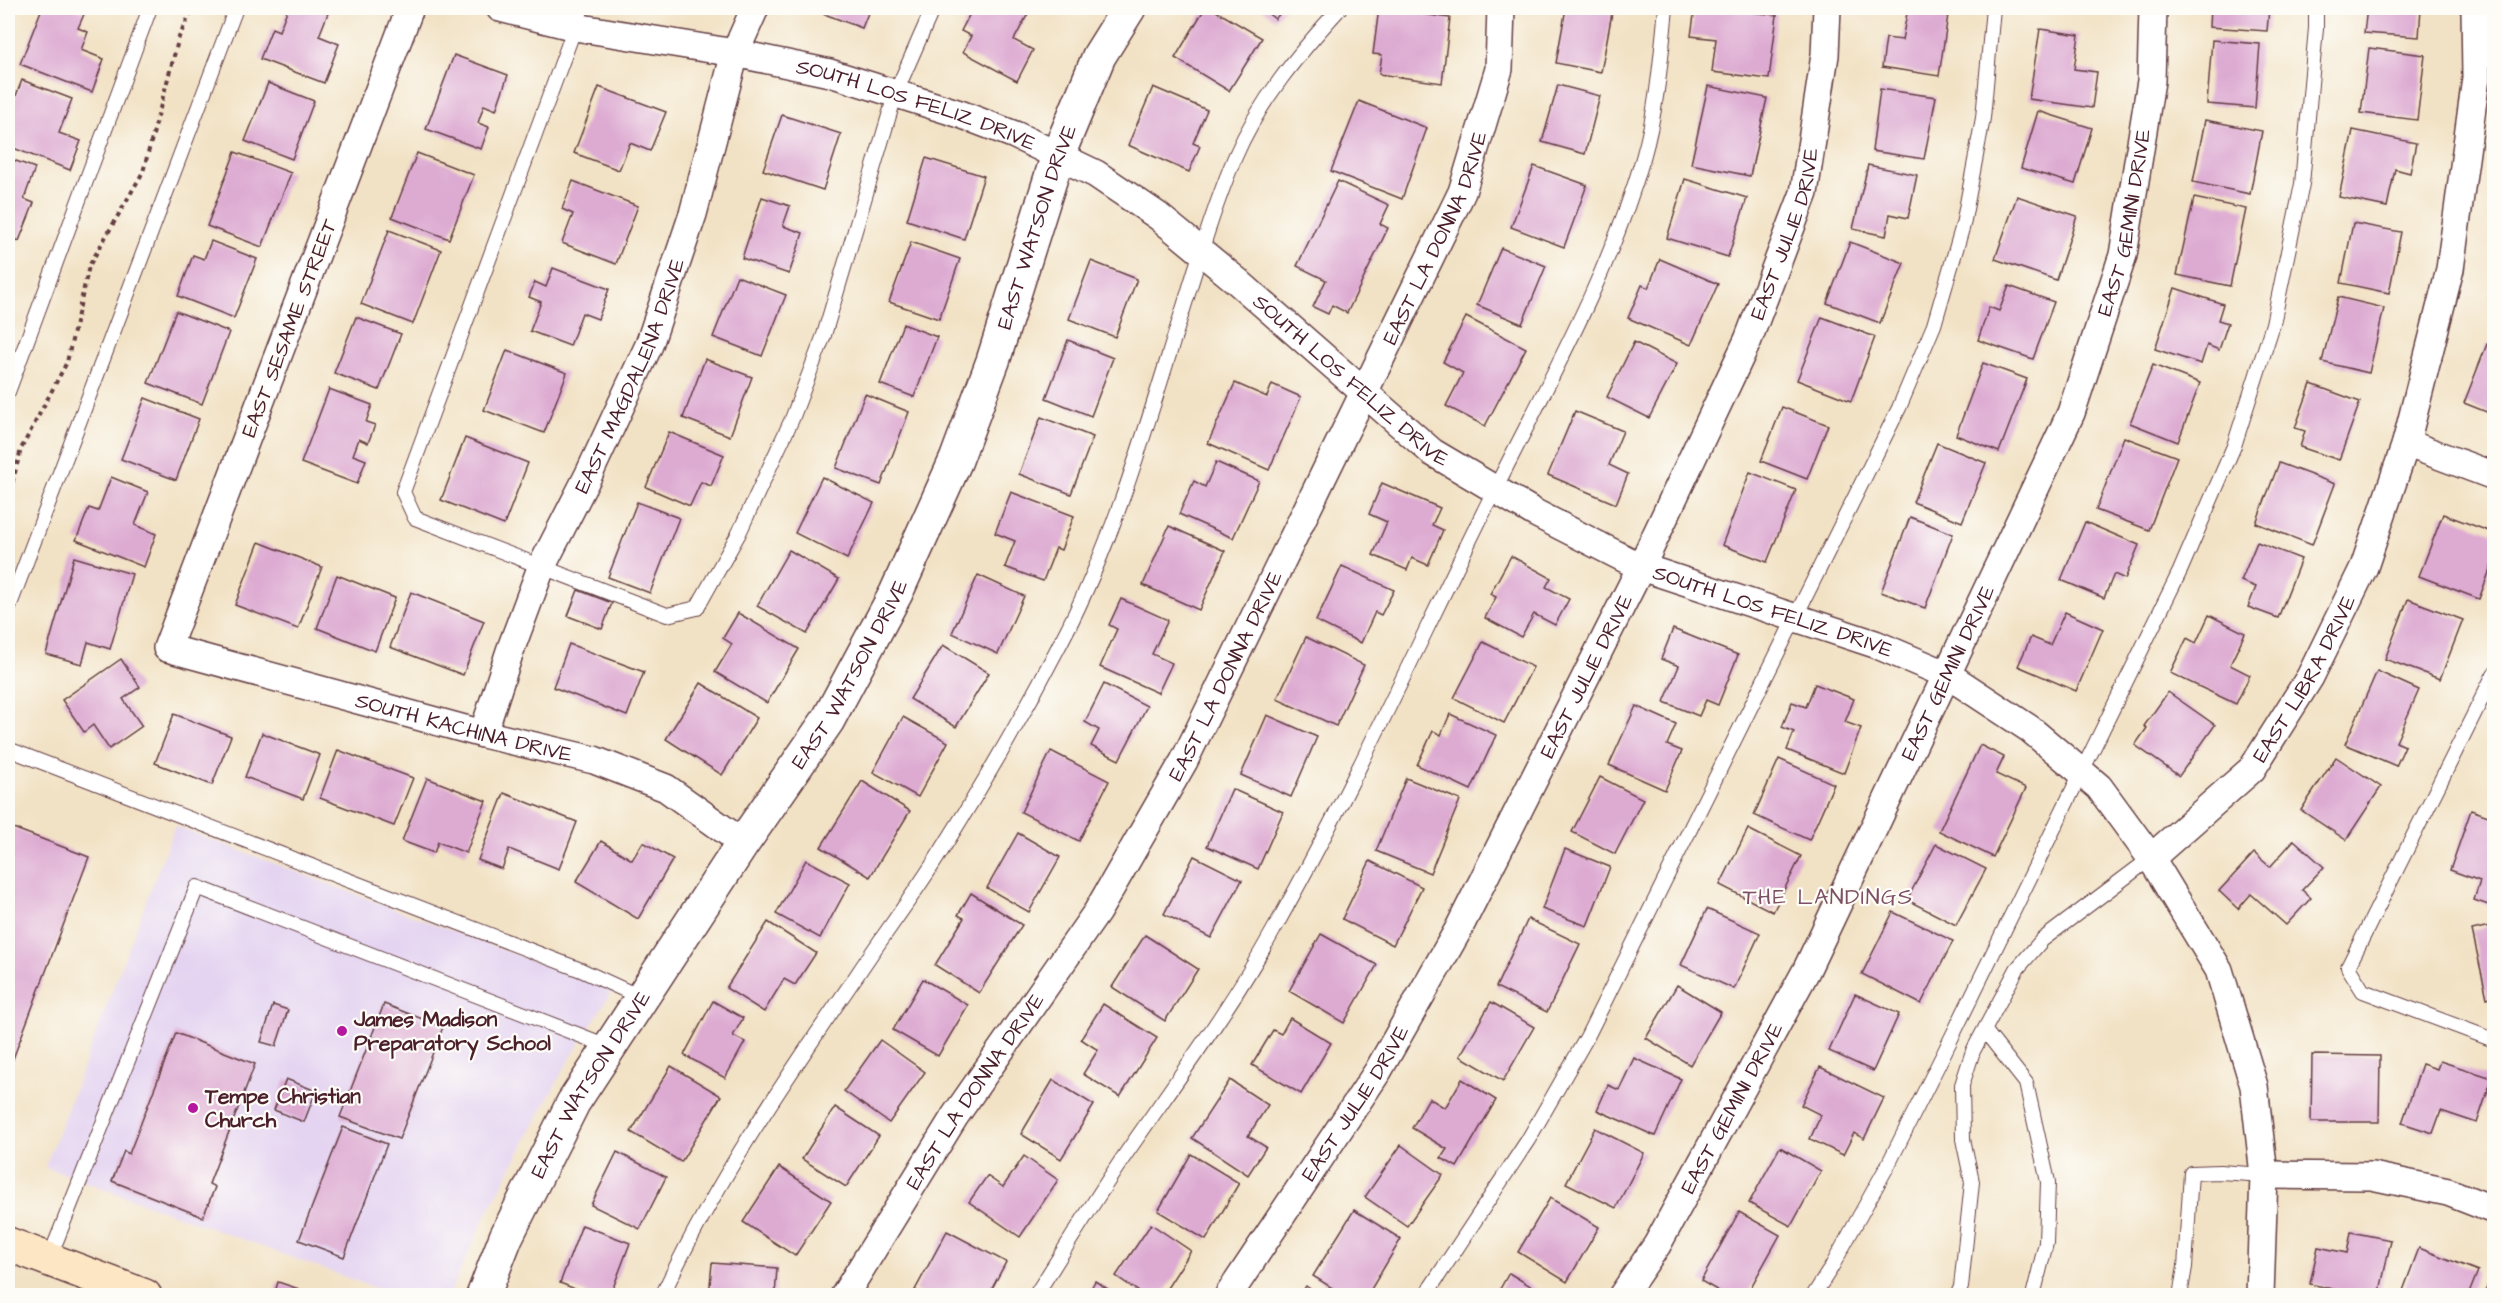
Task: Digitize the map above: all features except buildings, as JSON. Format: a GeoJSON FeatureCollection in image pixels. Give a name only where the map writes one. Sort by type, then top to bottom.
{"type":"FeatureCollection","features":[{"type":"Feature","properties":{"kind":"main road"},"geometry":{"type":"LineString","coordinates":[[8,1244],[145,1296]]}},
{"type":"Feature","properties":{"kind":"street","name":"EAST SESAME STREET"},"geometry":{"type":"LineString","coordinates":[[167,648],[410,8]]}},
{"type":"Feature","properties":{"kind":"street","name":"SOUTH LOS FELIZ DRIVE"},"geometry":{"type":"LineString","coordinates":[[500,8],[578,17],[830,73],[896,92],[1004,130],[1096,174],[1158,216],[1432,452],[1535,513],[1641,567],[1875,644],[1948,675],[2030,729],[2099,787],[2151,858]]}},
{"type":"Feature","properties":{"kind":"street","name":"EAST MAGDALENA DRIVE"},"geometry":{"type":"LineString","coordinates":[[483,734],[510,651],[541,568],[589,474],[648,345],[693,214],[735,53],[755,8]]}},
{"type":"Feature","properties":{"kind":"street","name":"EAST WATSON DRIVE"},"geometry":{"type":"LineString","coordinates":[[483,1296],[506,1237],[573,1103],[743,843],[828,720],[896,593],[956,460],[993,361],[1058,155],[1099,56],[1129,8]]}},
{"type":"Feature","properties":{"kind":"street","name":"EAST LA DONNA DRIVE"},"geometry":{"type":"LineString","coordinates":[[844,1296],[955,1116],[1097,912],[1184,761],[1462,192],[1499,69],[1501,8]]}},
{"type":"Feature","properties":{"kind":"street","name":"EAST JULIE DRIVE"},"geometry":{"type":"LineString","coordinates":[[1228,1296],[1378,1071],[1457,932],[1641,567],[1748,340],[1804,193],[1825,55],[1827,8]]}},
{"type":"Feature","properties":{"kind":"street","name":"EAST GEMINI DRIVE"},"geometry":{"type":"LineString","coordinates":[[1622,1296],[1657,1245],[1806,971],[2072,413],[2123,255],[2151,81],[2153,8]]}},
{"type":"Feature","properties":{"kind":"street","name":"EAST LIBRA DRIVE"},"geometry":{"type":"LineString","coordinates":[[2151,858],[2252,769],[2310,677],[2364,567],[2406,443],[2450,269],[2476,78],[2475,8]]}},
{"type":"Feature","properties":{"kind":"street"},"geometry":{"type":"LineString","coordinates":[[2406,443],[2494,476]]}},
{"type":"Feature","properties":{"kind":"street","name":"SOUTH KACHINA DRIVE"},"geometry":{"type":"LineString","coordinates":[[167,648],[483,734],[594,760],[666,788],[743,843]]}},
{"type":"Feature","properties":{"kind":"street"},"geometry":{"type":"LineString","coordinates":[[2151,858],[2219,970],[2254,1086],[2264,1175],[2260,1296]]}},
{"type":"Feature","properties":{"kind":"street"},"geometry":{"type":"LineString","coordinates":[[2264,1175],[2372,1176],[2448,1192],[2494,1210]]}},
{"type":"Feature","properties":{"kind":"lane"},"geometry":{"type":"LineString","coordinates":[[8,392],[150,8]]}},
{"type":"Feature","properties":{"kind":"lane"},"geometry":{"type":"LineString","coordinates":[[8,610],[236,8]]}},
{"type":"Feature","properties":{"kind":"lane"},"geometry":{"type":"LineString","coordinates":[[578,17],[403,492],[415,518],[667,615],[697,608],[739,533],[792,419],[824,335],[896,92],[933,8]]}},
{"type":"Feature","properties":{"kind":"lane"},"geometry":{"type":"LineString","coordinates":[[662,1296],[690,1237],[734,1161],[828,1017],[939,855],[1006,741],[1062,639],[1104,544],[1137,456],[1201,252],[1235,155],[1269,94],[1306,46],[1340,8]]}},
{"type":"Feature","properties":{"kind":"lane"},"geometry":{"type":"LineString","coordinates":[[1035,1296],[1123,1159],[1216,1024],[1272,933],[1411,664],[1495,489],[1568,346],[1616,241],[1644,155],[1659,78],[1666,8]]}},
{"type":"Feature","properties":{"kind":"lane"},"geometry":{"type":"LineString","coordinates":[[1425,1296],[1528,1140],[1587,1037],[1899,408],[1934,325],[1963,225],[1983,118],[1993,8]]}},
{"type":"Feature","properties":{"kind":"lane"},"geometry":{"type":"LineString","coordinates":[[1813,1296],[1889,1163],[2180,571],[2234,446],[2273,324],[2302,184],[2316,8]]}},
{"type":"Feature","properties":{"kind":"lane"},"geometry":{"type":"LineString","coordinates":[[2494,674],[2348,967],[2363,991],[2494,1040]]}},
{"type":"Feature","properties":{"kind":"lane"},"geometry":{"type":"LineString","coordinates":[[8,749],[581,970],[642,998]]}},
{"type":"Feature","properties":{"kind":"lane"},"geometry":{"type":"LineString","coordinates":[[1957,1296],[1961,1287],[1972,1182],[1963,1138],[1962,1085],[1973,1051],[2017,969],[2042,940],[2151,858]]}},
{"type":"Feature","properties":{"kind":"lane"},"geometry":{"type":"LineString","coordinates":[[49,1259],[197,887],[610,1047]]}},
{"type":"Feature","properties":{"kind":"lane"},"geometry":{"type":"LineString","coordinates":[[1985,1031],[2026,1083],[2048,1182],[2046,1244],[2032,1296]]}},
{"type":"Feature","properties":{"kind":"lane"},"geometry":{"type":"LineString","coordinates":[[2180,1296],[2185,1267],[2191,1173],[2264,1175]]}},
{"type":"Feature","properties":{"kind":"path"},"geometry":{"type":"LineString","coordinates":[[8,500],[21,449],[67,362],[89,266],[143,172],[179,37],[193,8]]}},
{"type":"Feature","properties":{"kind":"shaded area","name":"James Madison Preparatory School"},"geometry":{"type":"Polygon","coordinates":[[[175,826],[612,991],[562,1072],[485,1217],[449,1295],[394,1295],[45,1167],[175,826]]]}},
{"type":"Feature","properties":{"kind":"place","name":"James Madison Preparatory School"},"geometry":{"type":"Point","coordinates":[342,1031]}},
{"type":"Feature","properties":{"kind":"place","name":"Tempe Christian Church"},"geometry":{"type":"Point","coordinates":[193,1108]}},
{"type":"Feature","properties":{"kind":"district","name":"THE LANDINGS"},"geometry":{"type":"Point","coordinates":[1828,896]}}]}
